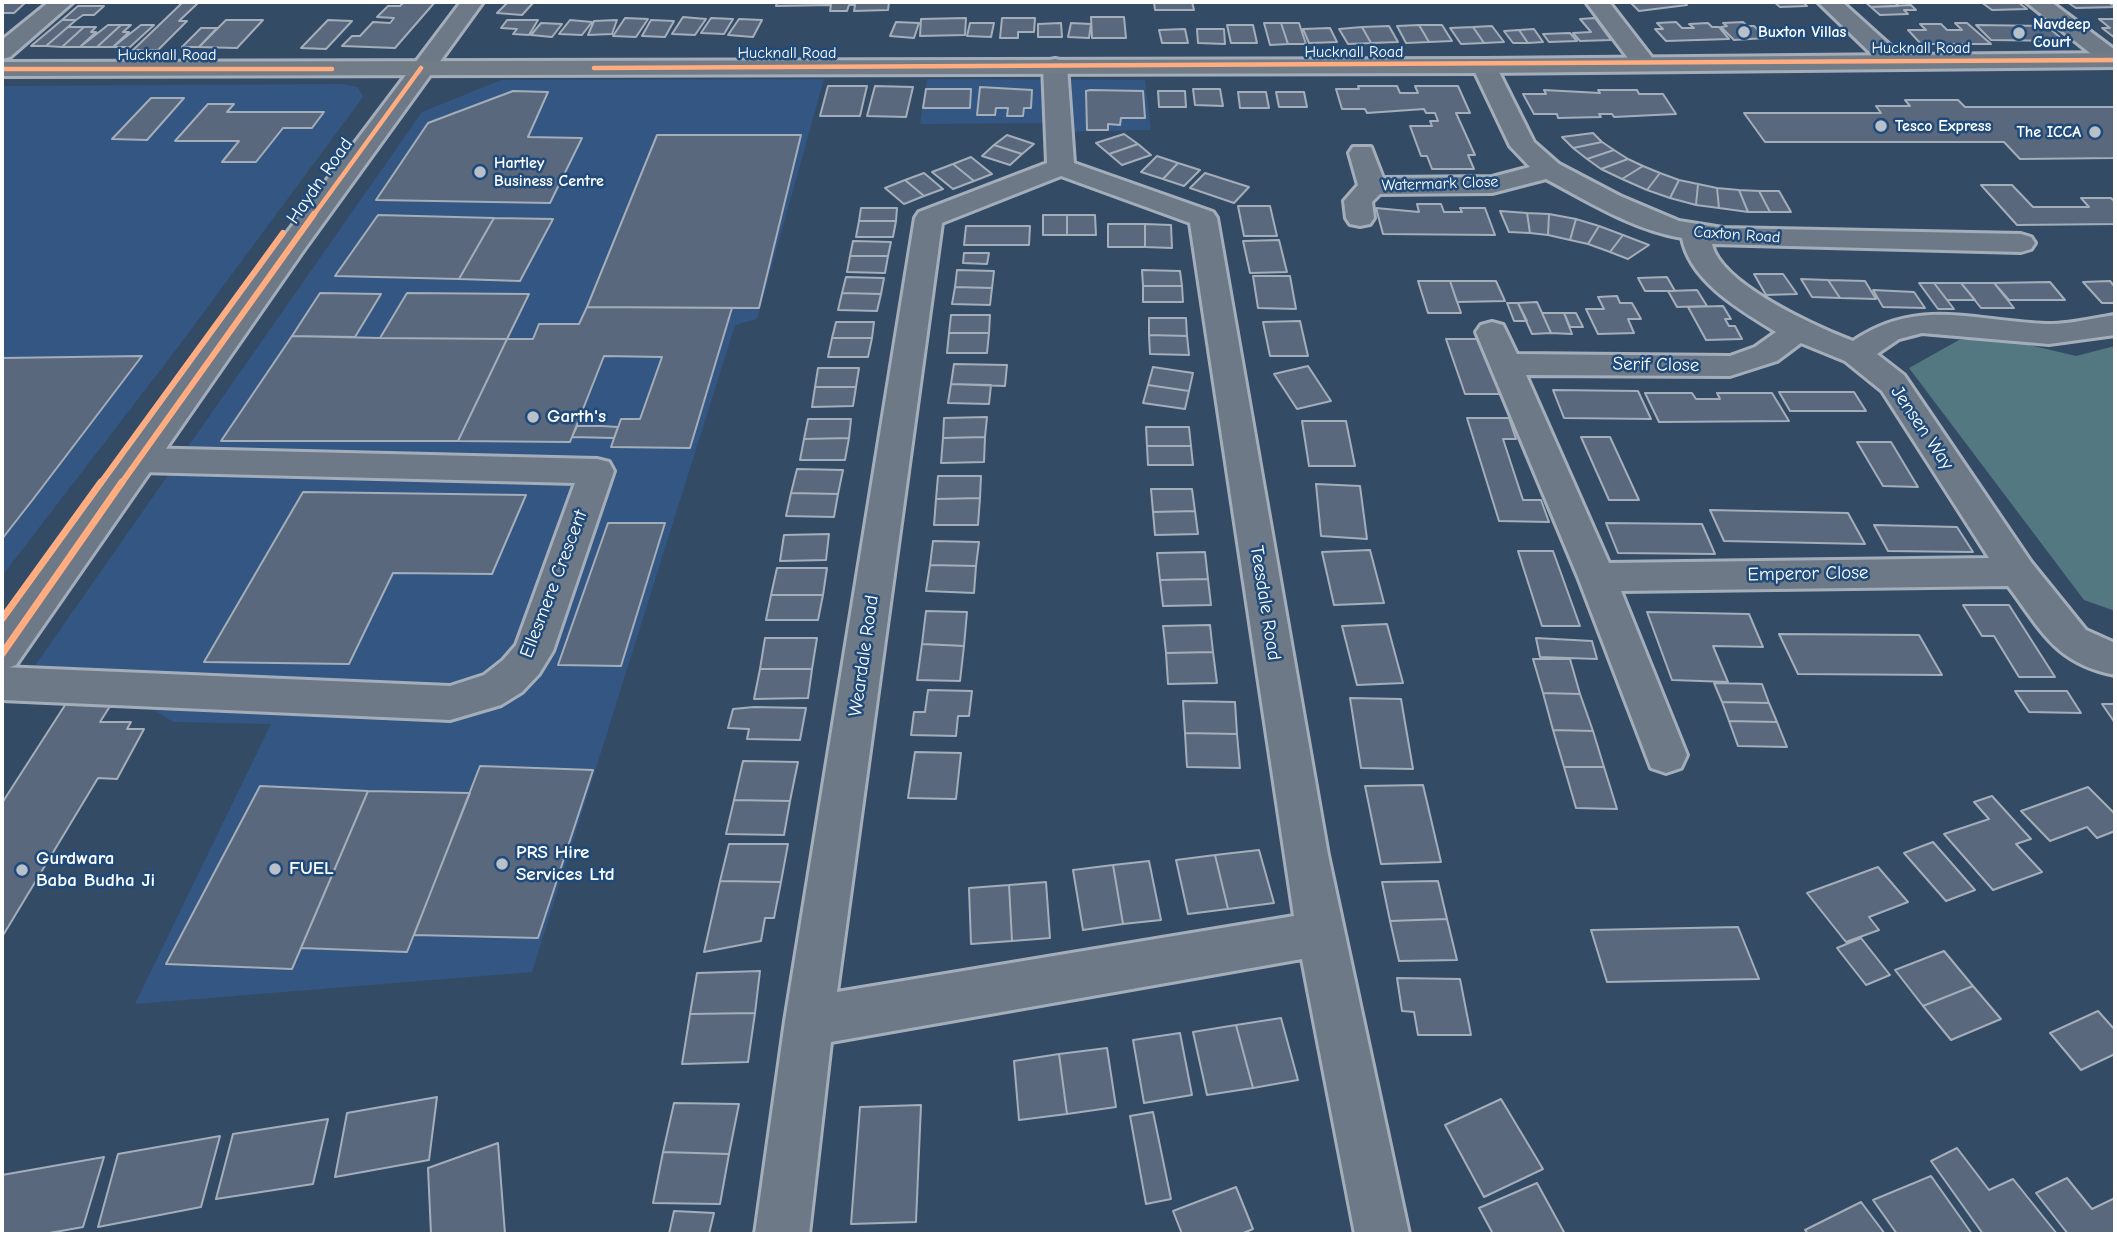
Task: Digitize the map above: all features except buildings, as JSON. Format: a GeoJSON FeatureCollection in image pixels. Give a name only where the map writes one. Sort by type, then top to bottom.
{"type":"FeatureCollection","features":[{"type":"Feature","properties":{"kind":"main road","name":"Hucknall Road"},"geometry":{"type":"LineString","coordinates":[[2,69],[1484,65],[2114,60]]}},
{"type":"Feature","properties":{"kind":"street"},"geometry":{"type":"LineString","coordinates":[[2,52],[62,2]]}},
{"type":"Feature","properties":{"kind":"street","name":"Haydn Road"},"geometry":{"type":"LineString","coordinates":[[2,654],[421,68],[472,2]]}},
{"type":"Feature","properties":{"kind":"street"},"geometry":{"type":"LineString","coordinates":[[1597,2],[1645,64]]}},
{"type":"Feature","properties":{"kind":"street"},"geometry":{"type":"LineString","coordinates":[[1829,2],[1894,62]]}},
{"type":"Feature","properties":{"kind":"street"},"geometry":{"type":"LineString","coordinates":[[2037,2],[2114,60]]}},
{"type":"Feature","properties":{"kind":"street","name":"Caxton Road"},"geometry":{"type":"LineString","coordinates":[[1484,65],[1523,146],[1549,170],[1610,202],[1696,234],[2021,243]]}},
{"type":"Feature","properties":{"kind":"street"},"geometry":{"type":"LineString","coordinates":[[1055,66],[1061,167]]}},
{"type":"Feature","properties":{"kind":"street","name":"Watermark Close"},"geometry":{"type":"LineString","coordinates":[[1362,153],[1371,186]]}},
{"type":"Feature","properties":{"kind":"street","name":"Teesdale Road"},"geometry":{"type":"LineString","coordinates":[[1061,167],[1203,218],[1319,934],[1351,1100],[1382,1234]]}},
{"type":"Feature","properties":{"kind":"street","name":"Weardale Road"},"geometry":{"type":"LineString","coordinates":[[782,1234],[809,1021],[929,218],[1061,167]]}},
{"type":"Feature","properties":{"kind":"street","name":"Watermark Close"},"geometry":{"type":"LineString","coordinates":[[1360,218],[1358,201],[1371,186],[1492,185],[1549,170]]}},
{"type":"Feature","properties":{"kind":"street","name":"Jensen Way"},"geometry":{"type":"LineString","coordinates":[[1696,234],[1699,251],[1712,270],[1754,305],[1796,330],[1856,354],[1893,383],[2018,572],[2073,641],[2101,656],[2115,659]]}},
{"type":"Feature","properties":{"kind":"street"},"geometry":{"type":"LineString","coordinates":[[1856,354],[1888,332],[1922,323],[2049,334],[2115,325]]}},
{"type":"Feature","properties":{"kind":"street","name":"Serif Close"},"geometry":{"type":"LineString","coordinates":[[1505,364],[1730,366],[1762,359],[1780,347],[1796,330]]}},
{"type":"Feature","properties":{"kind":"street"},"geometry":{"type":"LineString","coordinates":[[1492,332],[1597,577],[1666,755]]}},
{"type":"Feature","properties":{"kind":"street","name":"Ellesmere Crescent"},"geometry":{"type":"LineString","coordinates":[[2,684],[441,703],[485,695],[515,676],[533,651],[597,471],[139,460]]}},
{"type":"Feature","properties":{"kind":"street","name":"Emperor Close"},"geometry":{"type":"LineString","coordinates":[[1597,577],[2018,572]]}},
{"type":"Feature","properties":{"kind":"street"},"geometry":{"type":"LineString","coordinates":[[809,1021],[1319,934]]}},
{"type":"Feature","properties":{"kind":"shaded area"},"geometry":{"type":"Polygon","coordinates":[[[824,79],[757,319],[735,325],[532,972],[135,1004],[271,724],[173,722],[141,702],[13,697],[422,112],[501,80],[824,79]]]}},
{"type":"Feature","properties":{"kind":"shaded area"},"geometry":{"type":"Polygon","coordinates":[[[927,79],[1145,80],[1151,130],[1062,132],[1061,123],[920,124],[927,79]]]}},
{"type":"Feature","properties":{"kind":"shaded area"},"geometry":{"type":"Polygon","coordinates":[[[342,84],[358,87],[363,97],[178,347],[2,576],[2,86],[342,84]]]}},
{"type":"Feature","properties":{"kind":"green space"},"geometry":{"type":"Polygon","coordinates":[[[2004,339],[2076,356],[2115,346],[2115,611],[2084,600],[1909,368],[1959,340],[2004,339]]]}},
{"type":"Feature","properties":{"kind":"cycle path"},"geometry":{"type":"LineString","coordinates":[[594,68],[2115,60]]}},
{"type":"Feature","properties":{"kind":"cycle path"},"geometry":{"type":"LineString","coordinates":[[2,654],[215,350],[421,68]]}},
{"type":"Feature","properties":{"kind":"cycle path"},"geometry":{"type":"LineString","coordinates":[[2,69],[332,69]]}},
{"type":"Feature","properties":{"kind":"cycle path"},"geometry":{"type":"LineString","coordinates":[[2,619],[283,233]]}},
{"type":"Feature","properties":{"kind":"place","name":"Buxton Villas"},"geometry":{"type":"Point","coordinates":[1744,32]}},
{"type":"Feature","properties":{"kind":"place","name":"Navdeep Court"},"geometry":{"type":"Point","coordinates":[2019,33]}},
{"type":"Feature","properties":{"kind":"place","name":"Tesco Express"},"geometry":{"type":"Point","coordinates":[1881,126]}},
{"type":"Feature","properties":{"kind":"place","name":"The ICCA"},"geometry":{"type":"Point","coordinates":[2095,132]}},
{"type":"Feature","properties":{"kind":"place","name":"Hartley Business Centre"},"geometry":{"type":"Point","coordinates":[480,172]}},
{"type":"Feature","properties":{"kind":"place","name":"Garth's"},"geometry":{"type":"Point","coordinates":[533,417]}},
{"type":"Feature","properties":{"kind":"place","name":"PRS Hire Services Ltd"},"geometry":{"type":"Point","coordinates":[502,864]}},
{"type":"Feature","properties":{"kind":"place","name":"FUEL"},"geometry":{"type":"Point","coordinates":[275,869]}},
{"type":"Feature","properties":{"kind":"place","name":"Gurdwara Baba Budha Ji"},"geometry":{"type":"Point","coordinates":[22,870]}}]}
